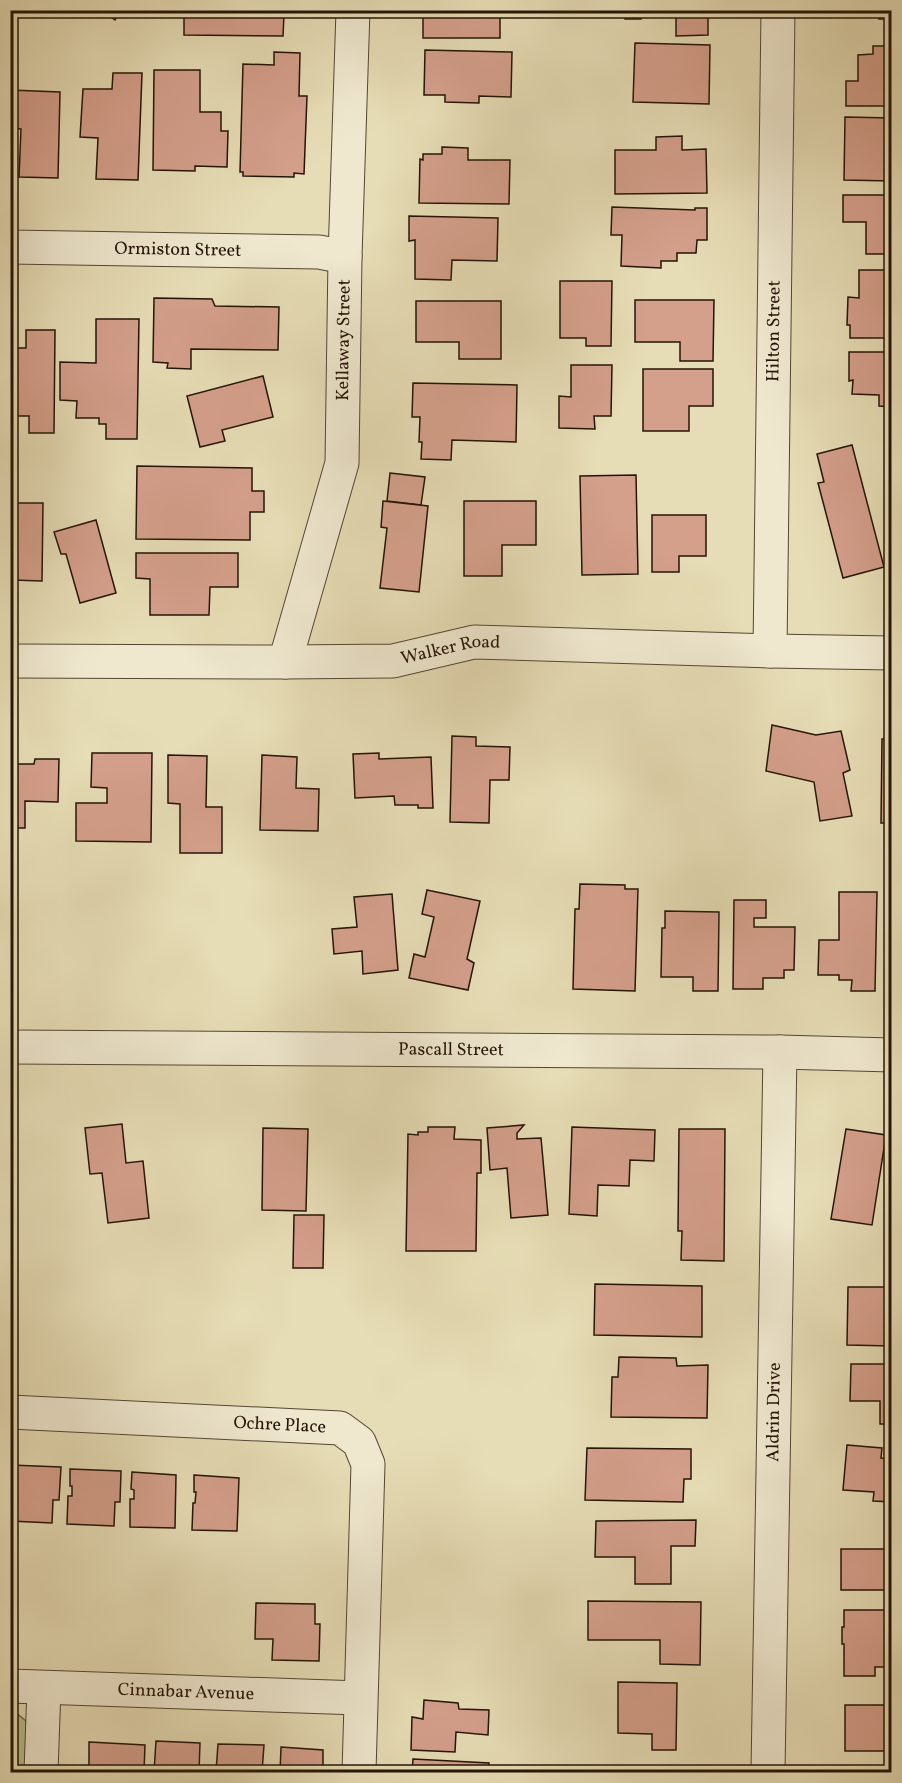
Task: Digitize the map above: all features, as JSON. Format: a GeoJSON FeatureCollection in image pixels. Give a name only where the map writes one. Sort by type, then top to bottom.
{"type":"FeatureCollection","features":[{"type":"Feature","properties":{"kind":"street","name":"Kellaway Street"},"geometry":{"type":"LineString","coordinates":[[285,662],[342,463],[352,10]]}},
{"type":"Feature","properties":{"kind":"street","name":"Hilton Street"},"geometry":{"type":"LineString","coordinates":[[770,651],[778,10]]}},
{"type":"Feature","properties":{"kind":"street","name":"Ormiston Street"},"geometry":{"type":"LineString","coordinates":[[10,247],[319,252],[345,257]]}},
{"type":"Feature","properties":{"kind":"street","name":"Walker Road"},"geometry":{"type":"LineString","coordinates":[[10,661],[393,661],[474,642],[770,651],[891,652]]}},
{"type":"Feature","properties":{"kind":"street","name":"Pascall Street"},"geometry":{"type":"LineString","coordinates":[[10,1047],[891,1054]]}},
{"type":"Feature","properties":{"kind":"street","name":"Aldrin Drive"},"geometry":{"type":"LineString","coordinates":[[768,1773],[780,1052]]}},
{"type":"Feature","properties":{"kind":"street","name":"Ochre Place"},"geometry":{"type":"LineString","coordinates":[[10,1412],[340,1428],[359,1442],[368,1464],[359,1773]]}},
{"type":"Feature","properties":{"kind":"street","name":"Cinnabar Avenue"},"geometry":{"type":"LineString","coordinates":[[10,1686],[360,1698]]}},
{"type":"Feature","properties":{"kind":"street"},"geometry":{"type":"LineString","coordinates":[[41,1773],[44,1688]]}},
{"type":"Feature","properties":{"kind":"green space"},"geometry":{"type":"Polygon","coordinates":[[[10,1708],[26,1721],[30,1772],[11,1772],[10,1708]]]}},
{"type":"Feature","properties":{"kind":"building"},"geometry":{"type":"Polygon","coordinates":[[[101,10],[121,10],[115,20],[101,10]]]}},
{"type":"Feature","properties":{"kind":"building"},"geometry":{"type":"Polygon","coordinates":[[[184,10],[271,10],[271,14],[284,15],[283,36],[184,35],[184,10]]]}},
{"type":"Feature","properties":{"kind":"building"},"geometry":{"type":"Polygon","coordinates":[[[423,10],[500,10],[500,38],[423,38],[423,10]]]}},
{"type":"Feature","properties":{"kind":"building"},"geometry":{"type":"Polygon","coordinates":[[[594,10],[712,10],[712,12],[708,12],[708,35],[676,36],[676,14],[641,14],[641,19],[625,19],[625,13],[594,13],[594,10]]]}},
{"type":"Feature","properties":{"kind":"building"},"geometry":{"type":"Polygon","coordinates":[[[879,10],[892,10],[892,19],[879,19],[879,10]]]}},
{"type":"Feature","properties":{"kind":"building"},"geometry":{"type":"Polygon","coordinates":[[[635,43],[710,45],[709,104],[633,102],[635,43]]]}},
{"type":"Feature","properties":{"kind":"building"},"geometry":{"type":"Polygon","coordinates":[[[873,46],[892,46],[892,106],[846,106],[846,81],[858,81],[858,55],[873,54],[873,46]]]}},
{"type":"Feature","properties":{"kind":"building"},"geometry":{"type":"Polygon","coordinates":[[[425,50],[512,52],[511,97],[479,96],[479,103],[445,102],[445,95],[424,95],[425,50]]]}},
{"type":"Feature","properties":{"kind":"building"},"geometry":{"type":"Polygon","coordinates":[[[274,52],[300,53],[299,96],[307,96],[304,174],[294,173],[294,177],[243,176],[243,172],[240,172],[243,64],[274,65],[274,52]]]}},
{"type":"Feature","properties":{"kind":"building"},"geometry":{"type":"Polygon","coordinates":[[[154,70],[200,70],[200,112],[221,112],[221,131],[228,131],[227,167],[195,166],[195,171],[153,170],[154,70]]]}},
{"type":"Feature","properties":{"kind":"building"},"geometry":{"type":"Polygon","coordinates":[[[113,73],[142,73],[138,180],[96,179],[98,138],[80,137],[83,89],[112,89],[113,73]]]}},
{"type":"Feature","properties":{"kind":"building"},"geometry":{"type":"Polygon","coordinates":[[[10,90],[60,92],[58,178],[19,177],[21,129],[10,128],[10,90]]]}},
{"type":"Feature","properties":{"kind":"building"},"geometry":{"type":"Polygon","coordinates":[[[845,117],[892,118],[892,181],[844,180],[845,117]]]}},
{"type":"Feature","properties":{"kind":"building"},"geometry":{"type":"Polygon","coordinates":[[[682,136],[682,150],[706,149],[707,193],[615,194],[615,150],[656,150],[656,137],[682,136]]]}},
{"type":"Feature","properties":{"kind":"building"},"geometry":{"type":"Polygon","coordinates":[[[442,147],[468,148],[468,160],[510,160],[509,204],[419,203],[420,159],[423,160],[423,154],[442,154],[442,147]]]}},
{"type":"Feature","properties":{"kind":"building"},"geometry":{"type":"Polygon","coordinates":[[[843,195],[892,195],[892,254],[866,254],[866,222],[843,222],[843,195]]]}},
{"type":"Feature","properties":{"kind":"building"},"geometry":{"type":"Polygon","coordinates":[[[612,207],[695,210],[695,208],[707,208],[707,240],[697,240],[696,253],[677,253],[677,261],[661,261],[661,268],[621,266],[622,235],[611,235],[612,207]]]}},
{"type":"Feature","properties":{"kind":"building"},"geometry":{"type":"Polygon","coordinates":[[[409,216],[498,218],[497,261],[452,260],[451,280],[415,279],[415,240],[409,241],[409,216]]]}},
{"type":"Feature","properties":{"kind":"building"},"geometry":{"type":"Polygon","coordinates":[[[859,270],[892,270],[892,338],[850,338],[850,325],[847,325],[848,297],[859,298],[859,270]]]}},
{"type":"Feature","properties":{"kind":"building"},"geometry":{"type":"Polygon","coordinates":[[[560,281],[612,281],[611,346],[586,346],[586,338],[560,338],[560,281]]]}},
{"type":"Feature","properties":{"kind":"building"},"geometry":{"type":"Polygon","coordinates":[[[154,298],[212,299],[215,306],[279,307],[278,350],[191,349],[191,369],[167,368],[168,363],[153,362],[154,298]]]}},
{"type":"Feature","properties":{"kind":"building"},"geometry":{"type":"Polygon","coordinates":[[[635,300],[714,300],[713,361],[680,361],[680,342],[635,342],[635,300]]]}},
{"type":"Feature","properties":{"kind":"building"},"geometry":{"type":"Polygon","coordinates":[[[416,301],[501,301],[501,359],[459,359],[459,342],[416,342],[416,301]]]}},
{"type":"Feature","properties":{"kind":"building"},"geometry":{"type":"Polygon","coordinates":[[[96,319],[139,319],[137,439],[106,439],[106,424],[99,424],[99,418],[76,418],[77,401],[60,400],[60,362],[96,363],[96,319]]]}},
{"type":"Feature","properties":{"kind":"building"},"geometry":{"type":"Polygon","coordinates":[[[26,330],[55,330],[54,433],[29,433],[29,416],[10,416],[10,348],[26,348],[26,330]]]}},
{"type":"Feature","properties":{"kind":"building"},"geometry":{"type":"Polygon","coordinates":[[[849,352],[892,352],[892,407],[879,406],[879,395],[852,394],[853,380],[849,381],[849,352]]]}},
{"type":"Feature","properties":{"kind":"building"},"geometry":{"type":"Polygon","coordinates":[[[571,365],[612,365],[611,416],[594,416],[595,429],[559,428],[559,396],[571,397],[571,365]]]}},
{"type":"Feature","properties":{"kind":"building"},"geometry":{"type":"Polygon","coordinates":[[[643,369],[713,369],[713,406],[689,406],[689,431],[643,431],[643,369]]]}},
{"type":"Feature","properties":{"kind":"building"},"geometry":{"type":"Polygon","coordinates":[[[263,376],[273,417],[222,430],[225,441],[200,447],[187,396],[263,376]]]}},
{"type":"Feature","properties":{"kind":"building"},"geometry":{"type":"Polygon","coordinates":[[[413,383],[517,385],[516,442],[452,440],[451,460],[421,459],[420,417],[412,417],[413,383]]]}},
{"type":"Feature","properties":{"kind":"building"},"geometry":{"type":"Polygon","coordinates":[[[852,445],[884,567],[843,578],[818,483],[824,482],[817,454],[852,445]]]}},
{"type":"Feature","properties":{"kind":"building"},"geometry":{"type":"Polygon","coordinates":[[[137,466],[252,468],[252,491],[264,491],[264,512],[250,512],[250,540],[136,539],[137,466]]]}},
{"type":"Feature","properties":{"kind":"building"},"geometry":{"type":"Polygon","coordinates":[[[390,473],[425,477],[421,505],[387,501],[390,473]]]}},
{"type":"Feature","properties":{"kind":"building"},"geometry":{"type":"Polygon","coordinates":[[[636,475],[638,574],[582,575],[580,476],[636,475]]]}},
{"type":"Feature","properties":{"kind":"building"},"geometry":{"type":"Polygon","coordinates":[[[383,501],[428,506],[419,592],[380,588],[387,528],[381,527],[383,501]]]}},
{"type":"Feature","properties":{"kind":"building"},"geometry":{"type":"Polygon","coordinates":[[[464,501],[536,501],[536,545],[502,545],[502,576],[464,576],[464,501]]]}},
{"type":"Feature","properties":{"kind":"building"},"geometry":{"type":"Polygon","coordinates":[[[10,503],[43,503],[42,581],[12,580],[12,601],[10,601],[10,503]]]}},
{"type":"Feature","properties":{"kind":"building"},"geometry":{"type":"Polygon","coordinates":[[[652,515],[706,515],[706,556],[679,556],[679,572],[652,572],[652,515]]]}},
{"type":"Feature","properties":{"kind":"building"},"geometry":{"type":"Polygon","coordinates":[[[96,520],[116,593],[80,603],[66,554],[61,554],[54,532],[96,520]]]}},
{"type":"Feature","properties":{"kind":"building"},"geometry":{"type":"Polygon","coordinates":[[[136,553],[238,553],[238,587],[210,587],[209,615],[150,615],[150,579],[136,578],[136,553]]]}},
{"type":"Feature","properties":{"kind":"building"},"geometry":{"type":"Polygon","coordinates":[[[772,725],[816,735],[841,731],[850,770],[843,773],[852,816],[820,821],[814,782],[766,771],[772,725]]]}},
{"type":"Feature","properties":{"kind":"building"},"geometry":{"type":"Polygon","coordinates":[[[452,736],[476,737],[476,746],[510,747],[509,780],[490,780],[489,823],[450,822],[452,736]]]}},
{"type":"Feature","properties":{"kind":"building"},"geometry":{"type":"Polygon","coordinates":[[[882,739],[892,739],[892,823],[881,823],[882,739]]]}},
{"type":"Feature","properties":{"kind":"building"},"geometry":{"type":"Polygon","coordinates":[[[92,753],[152,753],[151,842],[76,841],[76,803],[107,803],[107,788],[91,787],[92,753]]]}},
{"type":"Feature","properties":{"kind":"building"},"geometry":{"type":"Polygon","coordinates":[[[379,753],[379,759],[431,757],[433,808],[418,808],[418,805],[395,805],[394,796],[355,798],[353,754],[379,753]]]}},
{"type":"Feature","properties":{"kind":"building"},"geometry":{"type":"Polygon","coordinates":[[[168,755],[207,756],[206,807],[222,807],[222,853],[180,853],[180,804],[168,803],[168,755]]]}},
{"type":"Feature","properties":{"kind":"building"},"geometry":{"type":"Polygon","coordinates":[[[262,755],[297,757],[296,788],[319,789],[318,831],[260,830],[262,755]]]}},
{"type":"Feature","properties":{"kind":"building"},"geometry":{"type":"Polygon","coordinates":[[[35,759],[59,759],[58,802],[25,801],[25,828],[10,828],[10,764],[34,764],[35,759]]]}},
{"type":"Feature","properties":{"kind":"building"},"geometry":{"type":"Polygon","coordinates":[[[580,884],[625,885],[625,889],[638,889],[635,991],[573,989],[575,909],[579,909],[580,884]]]}},
{"type":"Feature","properties":{"kind":"building"},"geometry":{"type":"Polygon","coordinates":[[[427,890],[480,901],[467,959],[474,963],[468,990],[409,978],[414,954],[425,957],[434,917],[422,914],[427,890]]]}},
{"type":"Feature","properties":{"kind":"building"},"geometry":{"type":"Polygon","coordinates":[[[839,892],[877,892],[875,991],[851,991],[852,980],[839,980],[839,975],[818,975],[819,940],[839,940],[839,892]]]}},
{"type":"Feature","properties":{"kind":"building"},"geometry":{"type":"Polygon","coordinates":[[[392,894],[398,970],[363,974],[362,951],[334,954],[332,929],[357,927],[354,897],[392,894]]]}},
{"type":"Feature","properties":{"kind":"building"},"geometry":{"type":"Polygon","coordinates":[[[734,900],[766,900],[766,918],[754,918],[754,927],[795,927],[794,970],[784,970],[784,978],[763,978],[763,989],[733,989],[734,900]]]}},
{"type":"Feature","properties":{"kind":"building"},"geometry":{"type":"Polygon","coordinates":[[[887,901],[892,901],[892,998],[887,998],[887,901]]]}},
{"type":"Feature","properties":{"kind":"building"},"geometry":{"type":"Polygon","coordinates":[[[665,911],[719,912],[718,991],[693,991],[693,977],[661,977],[662,928],[665,928],[665,911]]]}},
{"type":"Feature","properties":{"kind":"building"},"geometry":{"type":"Polygon","coordinates":[[[122,1124],[126,1163],[143,1161],[149,1218],[108,1223],[102,1173],[90,1174],[85,1128],[122,1124]]]}},
{"type":"Feature","properties":{"kind":"building"},"geometry":{"type":"Polygon","coordinates":[[[524,1125],[517,1133],[517,1139],[541,1138],[548,1215],[511,1218],[507,1168],[490,1170],[487,1128],[524,1125]]]}},
{"type":"Feature","properties":{"kind":"building"},"geometry":{"type":"Polygon","coordinates":[[[428,1127],[455,1127],[454,1139],[481,1140],[481,1173],[477,1173],[476,1251],[406,1251],[408,1134],[418,1135],[418,1132],[428,1132],[428,1127]]]}},
{"type":"Feature","properties":{"kind":"building"},"geometry":{"type":"Polygon","coordinates":[[[572,1127],[655,1130],[654,1161],[630,1160],[629,1186],[598,1185],[597,1216],[569,1214],[572,1127]]]}},
{"type":"Feature","properties":{"kind":"building"},"geometry":{"type":"Polygon","coordinates":[[[263,1128],[308,1129],[306,1211],[262,1210],[263,1128]]]}},
{"type":"Feature","properties":{"kind":"building"},"geometry":{"type":"Polygon","coordinates":[[[679,1129],[725,1129],[724,1261],[681,1260],[682,1231],[678,1231],[679,1129]]]}},
{"type":"Feature","properties":{"kind":"building"},"geometry":{"type":"Polygon","coordinates":[[[846,1129],[886,1135],[872,1225],[831,1219],[846,1129]]]}},
{"type":"Feature","properties":{"kind":"building"},"geometry":{"type":"Polygon","coordinates":[[[294,1215],[324,1215],[323,1268],[293,1268],[294,1215]]]}},
{"type":"Feature","properties":{"kind":"building"},"geometry":{"type":"Polygon","coordinates":[[[595,1284],[702,1286],[702,1337],[594,1335],[595,1284]]]}},
{"type":"Feature","properties":{"kind":"building"},"geometry":{"type":"Polygon","coordinates":[[[848,1287],[892,1287],[892,1346],[847,1345],[848,1287]]]}},
{"type":"Feature","properties":{"kind":"building"},"geometry":{"type":"Polygon","coordinates":[[[619,1357],[676,1358],[677,1366],[708,1365],[707,1418],[611,1417],[612,1377],[618,1377],[619,1357]]]}},
{"type":"Feature","properties":{"kind":"building"},"geometry":{"type":"Polygon","coordinates":[[[851,1364],[892,1364],[892,1424],[880,1424],[880,1401],[850,1401],[851,1364]]]}},
{"type":"Feature","properties":{"kind":"building"},"geometry":{"type":"Polygon","coordinates":[[[847,1445],[882,1448],[881,1458],[892,1459],[892,1502],[873,1501],[874,1492],[843,1490],[847,1445]]]}},
{"type":"Feature","properties":{"kind":"building"},"geometry":{"type":"Polygon","coordinates":[[[587,1448],[691,1449],[691,1479],[684,1479],[683,1502],[585,1500],[587,1448]]]}},
{"type":"Feature","properties":{"kind":"building"},"geometry":{"type":"Polygon","coordinates":[[[10,1465],[61,1467],[59,1500],[53,1500],[52,1523],[10,1521],[10,1465]]]}},
{"type":"Feature","properties":{"kind":"building"},"geometry":{"type":"Polygon","coordinates":[[[70,1469],[121,1471],[120,1502],[115,1502],[114,1526],[67,1524],[68,1496],[72,1496],[70,1469]]]}},
{"type":"Feature","properties":{"kind":"building"},"geometry":{"type":"Polygon","coordinates":[[[132,1472],[176,1475],[175,1528],[130,1527],[130,1499],[134,1499],[134,1490],[131,1489],[132,1472]]]}},
{"type":"Feature","properties":{"kind":"building"},"geometry":{"type":"Polygon","coordinates":[[[194,1475],[239,1478],[237,1531],[192,1530],[193,1503],[195,1503],[196,1492],[194,1492],[194,1475]]]}},
{"type":"Feature","properties":{"kind":"building"},"geometry":{"type":"Polygon","coordinates":[[[696,1520],[695,1546],[671,1546],[671,1584],[635,1584],[635,1557],[595,1557],[596,1521],[696,1520]]]}},
{"type":"Feature","properties":{"kind":"building"},"geometry":{"type":"Polygon","coordinates":[[[841,1549],[892,1549],[892,1590],[841,1590],[841,1549]]]}},
{"type":"Feature","properties":{"kind":"building"},"geometry":{"type":"Polygon","coordinates":[[[588,1601],[701,1602],[700,1665],[660,1664],[660,1640],[588,1640],[588,1601]]]}},
{"type":"Feature","properties":{"kind":"building"},"geometry":{"type":"Polygon","coordinates":[[[256,1603],[315,1604],[315,1624],[320,1624],[319,1661],[272,1660],[273,1639],[255,1639],[256,1603]]]}},
{"type":"Feature","properties":{"kind":"building"},"geometry":{"type":"Polygon","coordinates":[[[844,1610],[892,1610],[892,1667],[875,1667],[875,1676],[844,1676],[842,1627],[844,1627],[844,1610]]]}},
{"type":"Feature","properties":{"kind":"building"},"geometry":{"type":"Polygon","coordinates":[[[618,1682],[677,1683],[676,1750],[652,1750],[652,1734],[618,1733],[618,1682]]]}},
{"type":"Feature","properties":{"kind":"building"},"geometry":{"type":"Polygon","coordinates":[[[886,1691],[892,1691],[892,1751],[845,1751],[845,1705],[886,1705],[886,1691]]]}},
{"type":"Feature","properties":{"kind":"building"},"geometry":{"type":"Polygon","coordinates":[[[424,1700],[458,1703],[459,1709],[489,1710],[488,1735],[456,1732],[455,1752],[411,1750],[412,1717],[423,1719],[424,1700]]]}},
{"type":"Feature","properties":{"kind":"building"},"geometry":{"type":"Polygon","coordinates":[[[156,1741],[200,1743],[199,1772],[154,1772],[156,1741]]]}},
{"type":"Feature","properties":{"kind":"building"},"geometry":{"type":"Polygon","coordinates":[[[89,1742],[145,1745],[144,1772],[89,1772],[89,1742]]]}},
{"type":"Feature","properties":{"kind":"building"},"geometry":{"type":"Polygon","coordinates":[[[218,1744],[264,1745],[262,1772],[216,1772],[218,1744]]]}},
{"type":"Feature","properties":{"kind":"building"},"geometry":{"type":"Polygon","coordinates":[[[281,1747],[323,1750],[323,1772],[280,1772],[281,1747]]]}},
{"type":"Feature","properties":{"kind":"building"},"geometry":{"type":"Polygon","coordinates":[[[413,1759],[489,1763],[488,1772],[412,1772],[413,1759]]]}},
{"type":"Feature","properties":{"kind":"building"},"geometry":{"type":"Polygon","coordinates":[[[616,1766],[649,1766],[649,1772],[616,1772],[616,1766]]]}},
{"type":"Feature","properties":{"kind":"building"},"geometry":{"type":"Polygon","coordinates":[[[874,1766],[892,1766],[892,1772],[874,1772],[874,1766]]]}}]}
